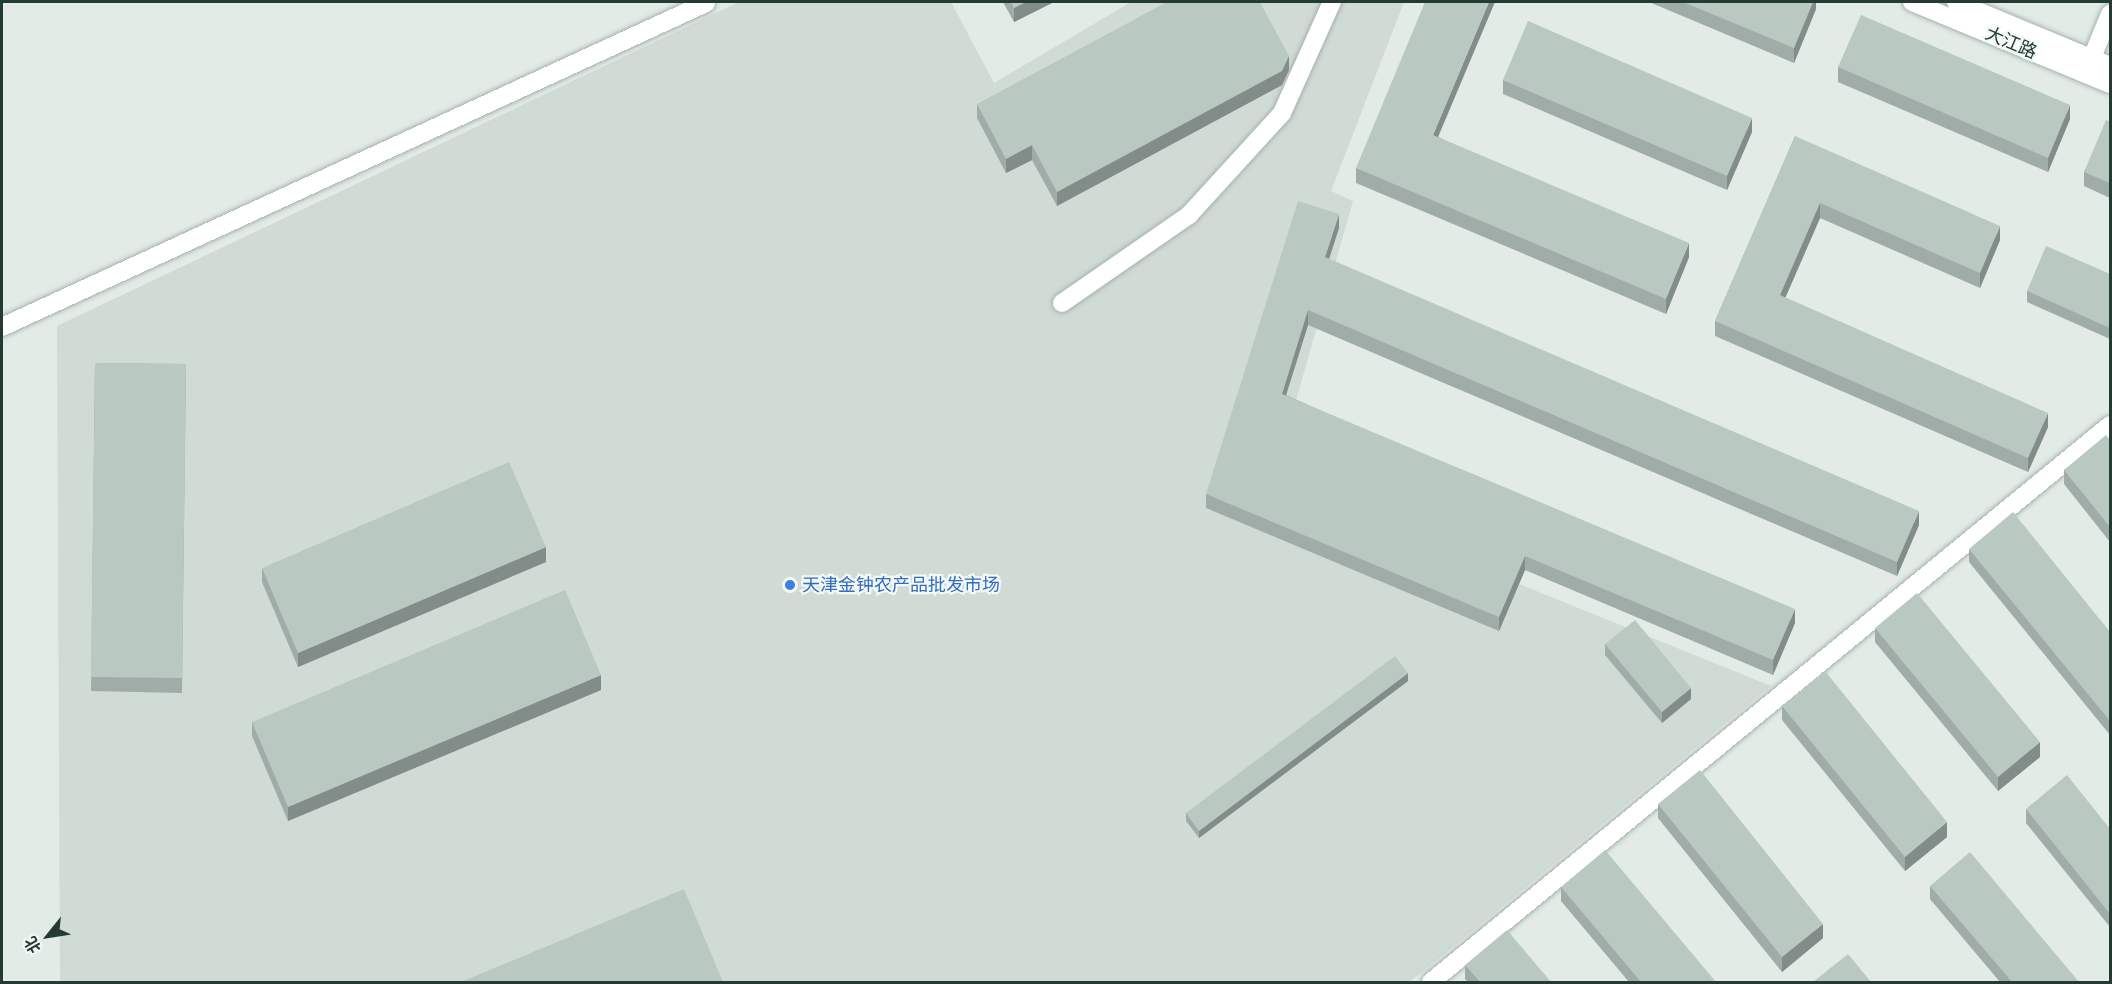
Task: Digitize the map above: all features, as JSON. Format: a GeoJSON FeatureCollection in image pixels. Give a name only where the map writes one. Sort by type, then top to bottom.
{"type":"FeatureCollection","features":[{"type":"Feature","properties":{"kind":"street"},"geometry":{"type":"LineString","coordinates":[[1062,303],[1189,215],[1282,112],[1332,2]]}},
{"type":"Feature","properties":{"kind":"street","name":"大江路"},"geometry":{"type":"LineString","coordinates":[[1912,2],[2089,66],[2110,66]]}},
{"type":"Feature","properties":{"kind":"street","name":"大江路"},"geometry":{"type":"LineString","coordinates":[[1956,2],[2089,66],[2110,84]]}},
{"type":"Feature","properties":{"kind":"street"},"geometry":{"type":"LineString","coordinates":[[2,327],[706,3]]}},
{"type":"Feature","properties":{"kind":"street"},"geometry":{"type":"LineString","coordinates":[[2089,66],[2110,14]]}},
{"type":"Feature","properties":{"kind":"street"},"geometry":{"type":"LineString","coordinates":[[1431,982],[2110,425]]}},
{"type":"Feature","properties":{"kind":"shaded area","name":"天津金钟农产品批发市场"},"geometry":{"type":"Polygon","coordinates":[[[739,2],[951,2],[994,83],[1131,2],[1404,2],[1331,191],[1353,201],[1272,484],[1771,686],[1410,982],[60,982],[57,326],[739,2]]]}},
{"type":"Feature","properties":{"kind":"building"},"geometry":{"type":"Polygon","coordinates":[[[1011,2],[1026,2],[1014,8],[1011,2]]]}},
{"type":"Feature","properties":{"kind":"building"},"geometry":{"type":"Polygon","coordinates":[[[1167,2],[1260,2],[1289,56],[1282,71],[1057,192],[1032,145],[1006,159],[977,104],[1167,2]]]}},
{"type":"Feature","properties":{"kind":"building"},"geometry":{"type":"Polygon","coordinates":[[[1425,2],[1489,2],[1433,135],[1689,243],[1666,299],[1356,168],[1425,2]]]}},
{"type":"Feature","properties":{"kind":"building"},"geometry":{"type":"Polygon","coordinates":[[[1683,2],[1813,2],[1794,48],[1683,2]]]}},
{"type":"Feature","properties":{"kind":"building"},"geometry":{"type":"Polygon","coordinates":[[[1861,15],[2070,105],[2048,158],[1838,67],[1861,15]]]}},
{"type":"Feature","properties":{"kind":"building"},"geometry":{"type":"Polygon","coordinates":[[[1528,21],[1752,118],[1727,176],[1503,80],[1528,21]]]}},
{"type":"Feature","properties":{"kind":"building"},"geometry":{"type":"Polygon","coordinates":[[[2106,120],[2110,122],[2110,183],[2084,172],[2106,120]]]}},
{"type":"Feature","properties":{"kind":"building"},"geometry":{"type":"Polygon","coordinates":[[[1795,136],[2000,226],[1980,273],[1820,203],[1780,295],[2048,413],[2028,458],[1715,321],[1795,136]]]}},
{"type":"Feature","properties":{"kind":"building"},"geometry":{"type":"Polygon","coordinates":[[[1298,201],[1339,214],[1325,257],[1919,511],[1897,562],[1308,310],[1282,394],[1795,609],[1773,660],[1525,556],[1499,617],[1206,494],[1298,201]]]}},
{"type":"Feature","properties":{"kind":"building"},"geometry":{"type":"Polygon","coordinates":[[[2046,246],[2110,274],[2110,328],[2027,291],[2046,246]]]}},
{"type":"Feature","properties":{"kind":"building"},"geometry":{"type":"Polygon","coordinates":[[[95,363],[186,364],[182,678],[91,677],[95,363]]]}},
{"type":"Feature","properties":{"kind":"building"},"geometry":{"type":"Polygon","coordinates":[[[2106,435],[2110,440],[2110,527],[2064,470],[2106,435]]]}},
{"type":"Feature","properties":{"kind":"building"},"geometry":{"type":"Polygon","coordinates":[[[509,462],[546,547],[298,653],[262,568],[509,462]]]}},
{"type":"Feature","properties":{"kind":"building"},"geometry":{"type":"Polygon","coordinates":[[[2013,512],[2110,632],[2110,721],[1969,549],[2013,512]]]}},
{"type":"Feature","properties":{"kind":"building"},"geometry":{"type":"Polygon","coordinates":[[[565,590],[601,675],[288,807],[252,722],[565,590]]]}},
{"type":"Feature","properties":{"kind":"building"},"geometry":{"type":"Polygon","coordinates":[[[1917,593],[2040,742],[1998,777],[1875,628],[1917,593]]]}},
{"type":"Feature","properties":{"kind":"building"},"geometry":{"type":"Polygon","coordinates":[[[1635,620],[1691,688],[1662,712],[1605,644],[1635,620]]]}},
{"type":"Feature","properties":{"kind":"building"},"geometry":{"type":"Polygon","coordinates":[[[1395,656],[1408,673],[1199,831],[1186,813],[1395,656]]]}},
{"type":"Feature","properties":{"kind":"building"},"geometry":{"type":"Polygon","coordinates":[[[1825,671],[1947,822],[1905,857],[1782,706],[1825,671]]]}},
{"type":"Feature","properties":{"kind":"building"},"geometry":{"type":"Polygon","coordinates":[[[1700,770],[1823,924],[1782,957],[1658,804],[1700,770]]]}},
{"type":"Feature","properties":{"kind":"building"},"geometry":{"type":"Polygon","coordinates":[[[2067,775],[2110,829],[2110,914],[2026,809],[2067,775]]]}},
{"type":"Feature","properties":{"kind":"building"},"geometry":{"type":"Polygon","coordinates":[[[1605,850],[1716,982],[1641,982],[1561,887],[1605,850]]]}},
{"type":"Feature","properties":{"kind":"building"},"geometry":{"type":"Polygon","coordinates":[[[1970,852],[2079,982],[2012,982],[1930,886],[1970,852]]]}},
{"type":"Feature","properties":{"kind":"building"},"geometry":{"type":"Polygon","coordinates":[[[684,889],[723,982],[461,982],[684,889]]]}},
{"type":"Feature","properties":{"kind":"building"},"geometry":{"type":"Polygon","coordinates":[[[1507,930],[1551,982],[1480,982],[1465,965],[1507,930]]]}},
{"type":"Feature","properties":{"kind":"building"},"geometry":{"type":"Polygon","coordinates":[[[1848,954],[1871,982],[1813,982],[1848,954]]]}},
{"type":"Feature","properties":{"kind":"place","name":"天津金钟农产品批发市场"},"geometry":{"type":"Point","coordinates":[790,585]}}]}
